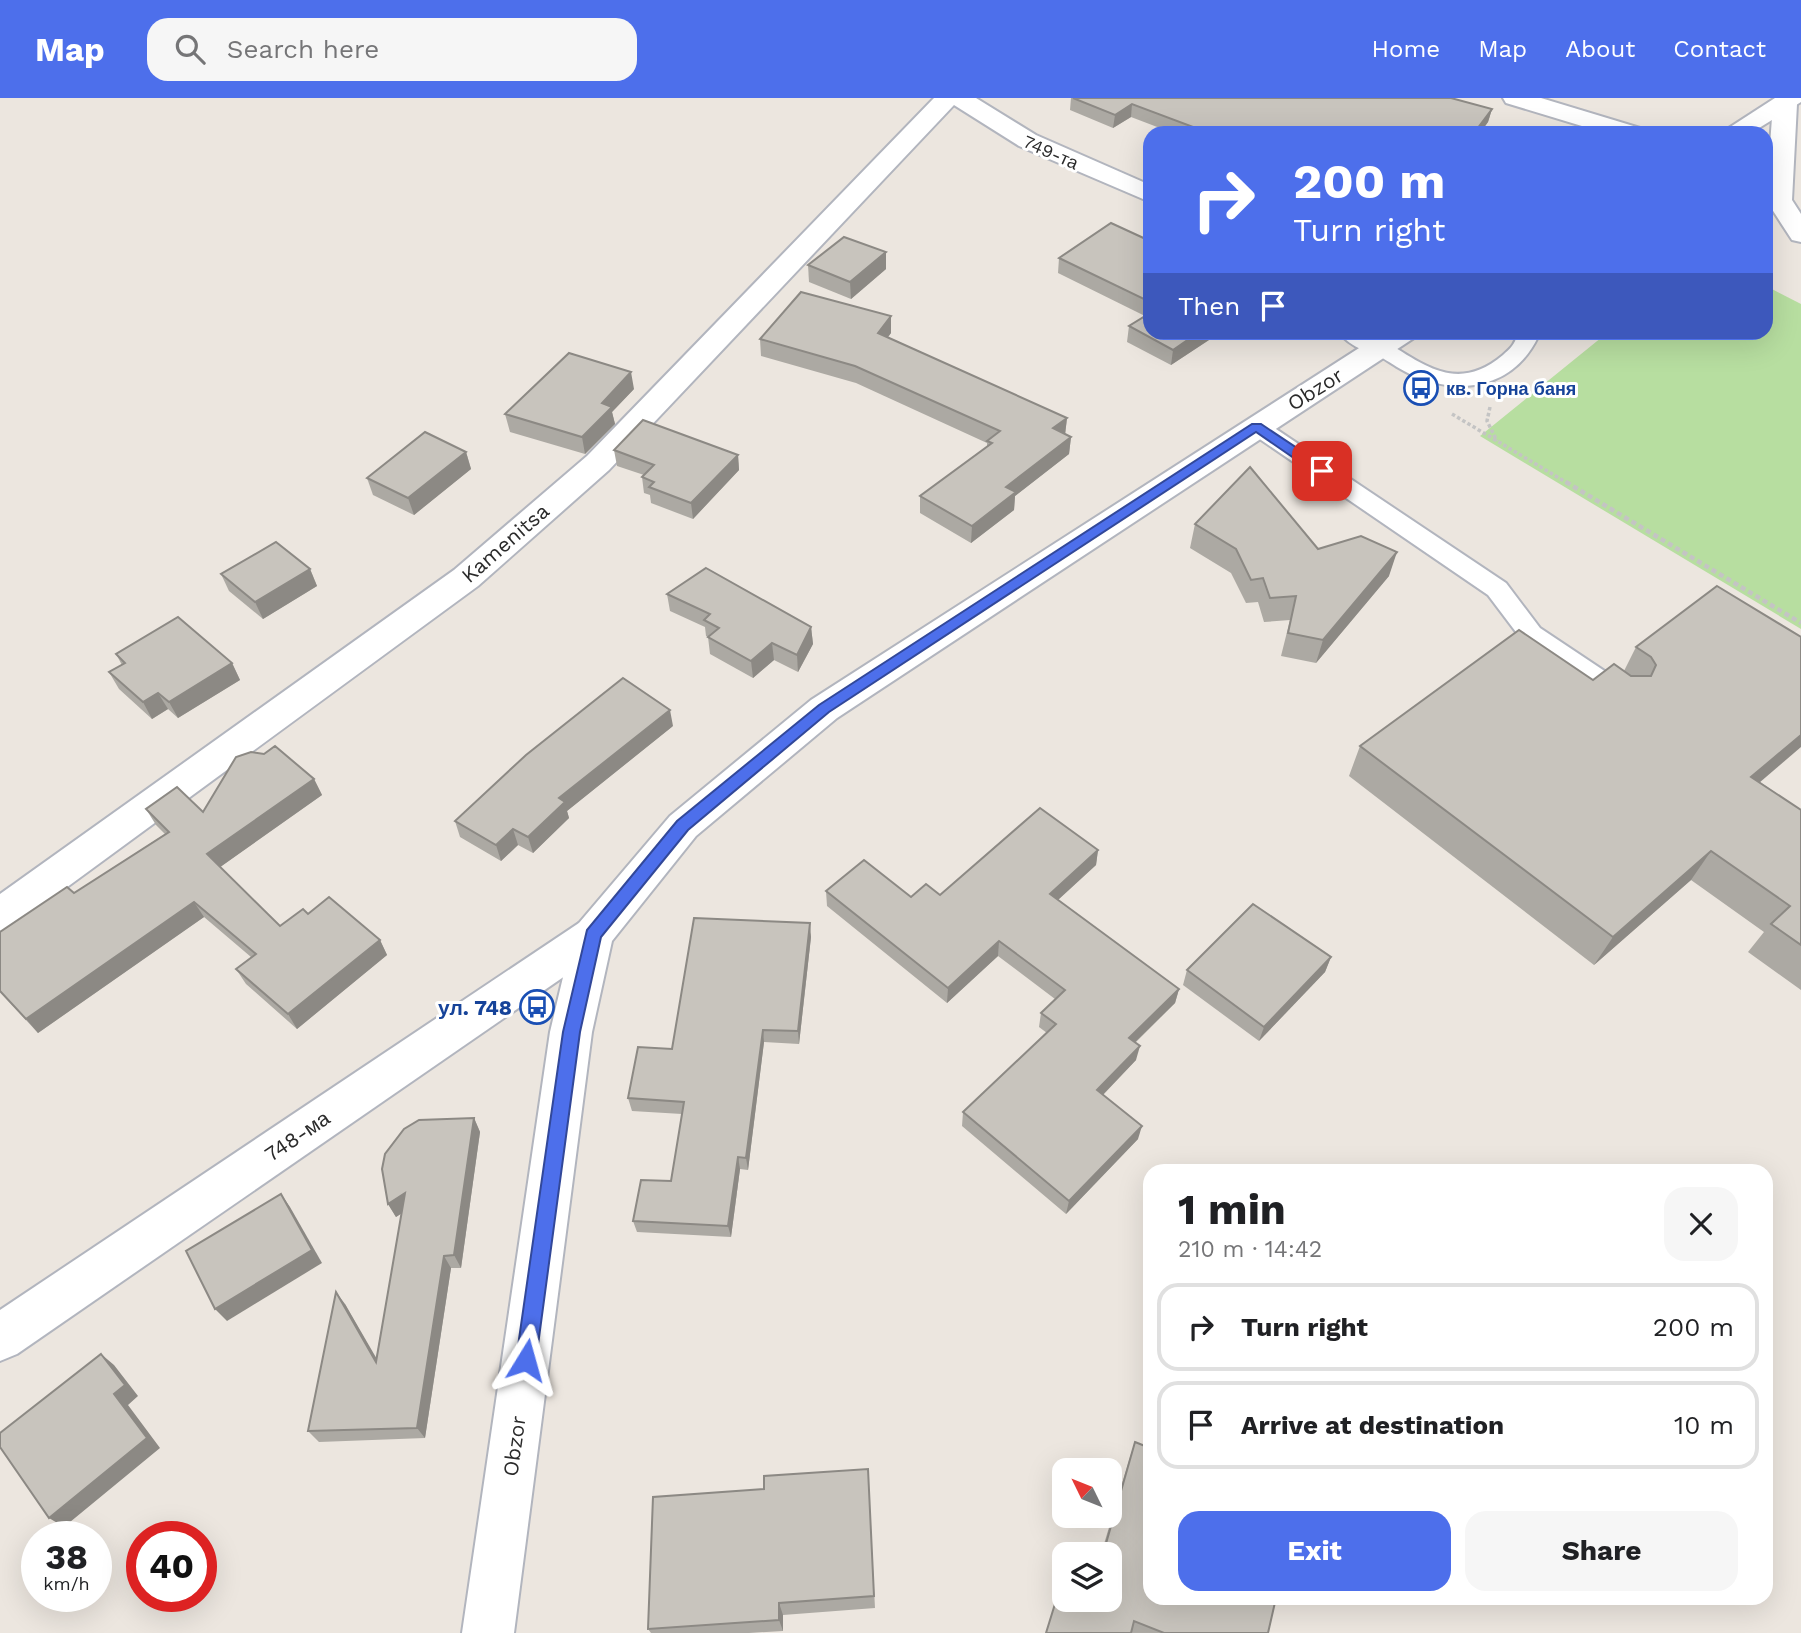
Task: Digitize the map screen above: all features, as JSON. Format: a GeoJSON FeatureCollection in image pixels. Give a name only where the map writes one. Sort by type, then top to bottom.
{"type":"FeatureCollection","features":[{"type":"Feature","properties":{"kind":"street","name":"Kamenitsa"},"geometry":{"type":"LineString","coordinates":[[0,915],[466,578],[598,463],[948,98]]}},
{"type":"Feature","properties":{"kind":"street","name":"749-та"},"geometry":{"type":"LineString","coordinates":[[960,98],[991,124],[1143,191]]}},
{"type":"Feature","properties":{"kind":"street"},"geometry":{"type":"LineString","coordinates":[[1515,98],[1608,126]]}},
{"type":"Feature","properties":{"kind":"street"},"geometry":{"type":"LineString","coordinates":[[1744,126],[1789,101]]}},
{"type":"Feature","properties":{"kind":"street"},"geometry":{"type":"LineString","coordinates":[[1789,101],[1779,200],[1801,234]]}},
{"type":"Feature","properties":{"kind":"street","name":"Obzor"},"geometry":{"type":"LineString","coordinates":[[488,1633],[571,1032],[593,935],[682,826],[824,709],[1256,426],[1375,340]]}},
{"type":"Feature","properties":{"kind":"street","name":"748-ма"},"geometry":{"type":"LineString","coordinates":[[0,1338],[593,935]]}},
{"type":"Feature","properties":{"kind":"lane"},"geometry":{"type":"LineString","coordinates":[[1382,340],[1411,367],[1455,384],[1489,375],[1523,347],[1526,340]]}},
{"type":"Feature","properties":{"kind":"lane"},"geometry":{"type":"LineString","coordinates":[[1256,426],[1497,589],[1531,634],[1624,697]]}},
{"type":"Feature","properties":{"kind":"path"},"geometry":{"type":"LineString","coordinates":[[1440,408],[1801,623]]}},
{"type":"Feature","properties":{"kind":"green space"},"geometry":{"type":"Polygon","coordinates":[[[1773,290],[1801,304],[1801,629],[1480,436],[1598,340],[1773,340],[1773,290]]]}},
{"type":"Feature","properties":{"kind":"building"},"geometry":{"type":"Polygon","coordinates":[[[1073,98],[1451,98],[1492,109],[1479,126],[1190,126],[1132,104],[1115,115],[1073,98]]]}},
{"type":"Feature","properties":{"kind":"building"},"geometry":{"type":"Polygon","coordinates":[[[1111,223],[1143,238],[1143,299],[1059,258],[1111,223]]]}},
{"type":"Feature","properties":{"kind":"building"},"geometry":{"type":"Polygon","coordinates":[[[844,237],[886,252],[850,282],[808,265],[844,237]]]}},
{"type":"Feature","properties":{"kind":"building"},"geometry":{"type":"Polygon","coordinates":[[[801,292],[891,316],[878,333],[1067,418],[1053,428],[1071,437],[1006,487],[1016,492],[972,526],[920,496],[992,443],[987,441],[1000,431],[855,366],[760,339],[801,292]]]}},
{"type":"Feature","properties":{"kind":"building"},"geometry":{"type":"Polygon","coordinates":[[[1143,317],[1143,334],[1129,326],[1143,317]]]}},
{"type":"Feature","properties":{"kind":"building"},"geometry":{"type":"Polygon","coordinates":[[[1155,340],[1187,340],[1173,350],[1155,340]]]}},
{"type":"Feature","properties":{"kind":"building"},"geometry":{"type":"Polygon","coordinates":[[[569,353],[631,372],[602,403],[612,407],[582,437],[505,414],[569,353]]]}},
{"type":"Feature","properties":{"kind":"building"},"geometry":{"type":"Polygon","coordinates":[[[643,420],[738,455],[691,503],[649,487],[654,482],[642,477],[654,465],[614,450],[643,420]]]}},
{"type":"Feature","properties":{"kind":"building"},"geometry":{"type":"Polygon","coordinates":[[[425,432],[466,452],[408,498],[367,478],[425,432]]]}},
{"type":"Feature","properties":{"kind":"building"},"geometry":{"type":"Polygon","coordinates":[[[1250,467],[1318,549],[1361,536],[1397,552],[1323,640],[1288,633],[1296,596],[1270,598],[1263,578],[1251,580],[1236,549],[1195,524],[1250,467]]]}},
{"type":"Feature","properties":{"kind":"building"},"geometry":{"type":"Polygon","coordinates":[[[276,542],[310,569],[255,602],[221,574],[276,542]]]}},
{"type":"Feature","properties":{"kind":"building"},"geometry":{"type":"Polygon","coordinates":[[[706,568],[811,627],[797,655],[772,643],[751,661],[708,637],[719,628],[704,620],[710,614],[667,594],[706,568]]]}},
{"type":"Feature","properties":{"kind":"building"},"geometry":{"type":"Polygon","coordinates":[[[1717,586],[1801,637],[1801,735],[1751,777],[1801,810],[1801,945],[1771,924],[1790,906],[1711,851],[1613,937],[1360,746],[1519,630],[1593,680],[1614,664],[1631,676],[1651,676],[1656,665],[1651,657],[1636,647],[1717,586]]]}},
{"type":"Feature","properties":{"kind":"building"},"geometry":{"type":"Polygon","coordinates":[[[178,617],[232,663],[169,702],[158,693],[143,702],[109,672],[125,663],[116,654],[178,617]]]}},
{"type":"Feature","properties":{"kind":"building"},"geometry":{"type":"Polygon","coordinates":[[[623,678],[670,710],[559,798],[565,802],[528,837],[513,829],[496,845],[455,821],[526,755],[623,678]]]}},
{"type":"Feature","properties":{"kind":"building"},"geometry":{"type":"Polygon","coordinates":[[[275,746],[314,779],[207,854],[280,926],[303,909],[308,914],[329,897],[380,940],[288,1014],[236,969],[256,954],[194,902],[26,1019],[0,991],[0,932],[67,887],[74,893],[169,832],[146,809],[177,787],[203,812],[236,757],[251,752],[264,754],[275,746]]]}},
{"type":"Feature","properties":{"kind":"building"},"geometry":{"type":"Polygon","coordinates":[[[1040,808],[1098,850],[1050,894],[1179,989],[1129,1038],[1140,1046],[1097,1090],[1142,1126],[1069,1201],[963,1112],[1056,1024],[1041,1013],[1065,990],[999,941],[948,988],[826,891],[864,860],[911,897],[926,884],[940,895],[1040,808]]]}},
{"type":"Feature","properties":{"kind":"building"},"geometry":{"type":"Polygon","coordinates":[[[1253,904],[1331,957],[1264,1027],[1187,970],[1253,904]]]}},
{"type":"Feature","properties":{"kind":"building"},"geometry":{"type":"Polygon","coordinates":[[[694,918],[810,923],[798,1031],[763,1030],[746,1158],[738,1157],[728,1226],[633,1221],[641,1180],[671,1181],[684,1102],[628,1098],[638,1047],[672,1049],[694,918]]]}},
{"type":"Feature","properties":{"kind":"building"},"geometry":{"type":"Polygon","coordinates":[[[474,1118],[454,1255],[444,1256],[417,1428],[308,1431],[336,1292],[376,1362],[405,1193],[388,1204],[382,1169],[385,1154],[404,1129],[419,1120],[474,1118]]]}},
{"type":"Feature","properties":{"kind":"building"},"geometry":{"type":"Polygon","coordinates":[[[281,1194],[312,1250],[215,1309],[186,1251],[281,1194]]]}},
{"type":"Feature","properties":{"kind":"building"},"geometry":{"type":"Polygon","coordinates":[[[101,1354],[125,1385],[114,1394],[147,1438],[49,1518],[0,1447],[0,1433],[101,1354]]]}},
{"type":"Feature","properties":{"kind":"building"},"geometry":{"type":"Polygon","coordinates":[[[1135,1442],[1143,1445],[1143,1605],[1274,1605],[1268,1633],[1164,1633],[1134,1621],[1131,1633],[1046,1633],[1052,1612],[1122,1612],[1122,1542],[1106,1542],[1110,1528],[1122,1528],[1122,1488],[1135,1442]]]}},
{"type":"Feature","properties":{"kind":"building"},"geometry":{"type":"Polygon","coordinates":[[[868,1469],[874,1596],[779,1603],[779,1620],[648,1629],[653,1497],[764,1489],[764,1476],[868,1469]]]}},
{"type":"Feature","properties":{"kind":"place","name":"кв. Горна баня"},"geometry":{"type":"Point","coordinates":[1421,388]}},
{"type":"Feature","properties":{"kind":"place","name":"ул. 748"},"geometry":{"type":"Point","coordinates":[537,1007]}},
{"type":"Feature","properties":{"kind":"route"},"geometry":{"type":"LineString","coordinates":[[526,1360],[571,1032],[593,935],[682,826],[824,709],[1256,426],[1322,471]]}}]}
